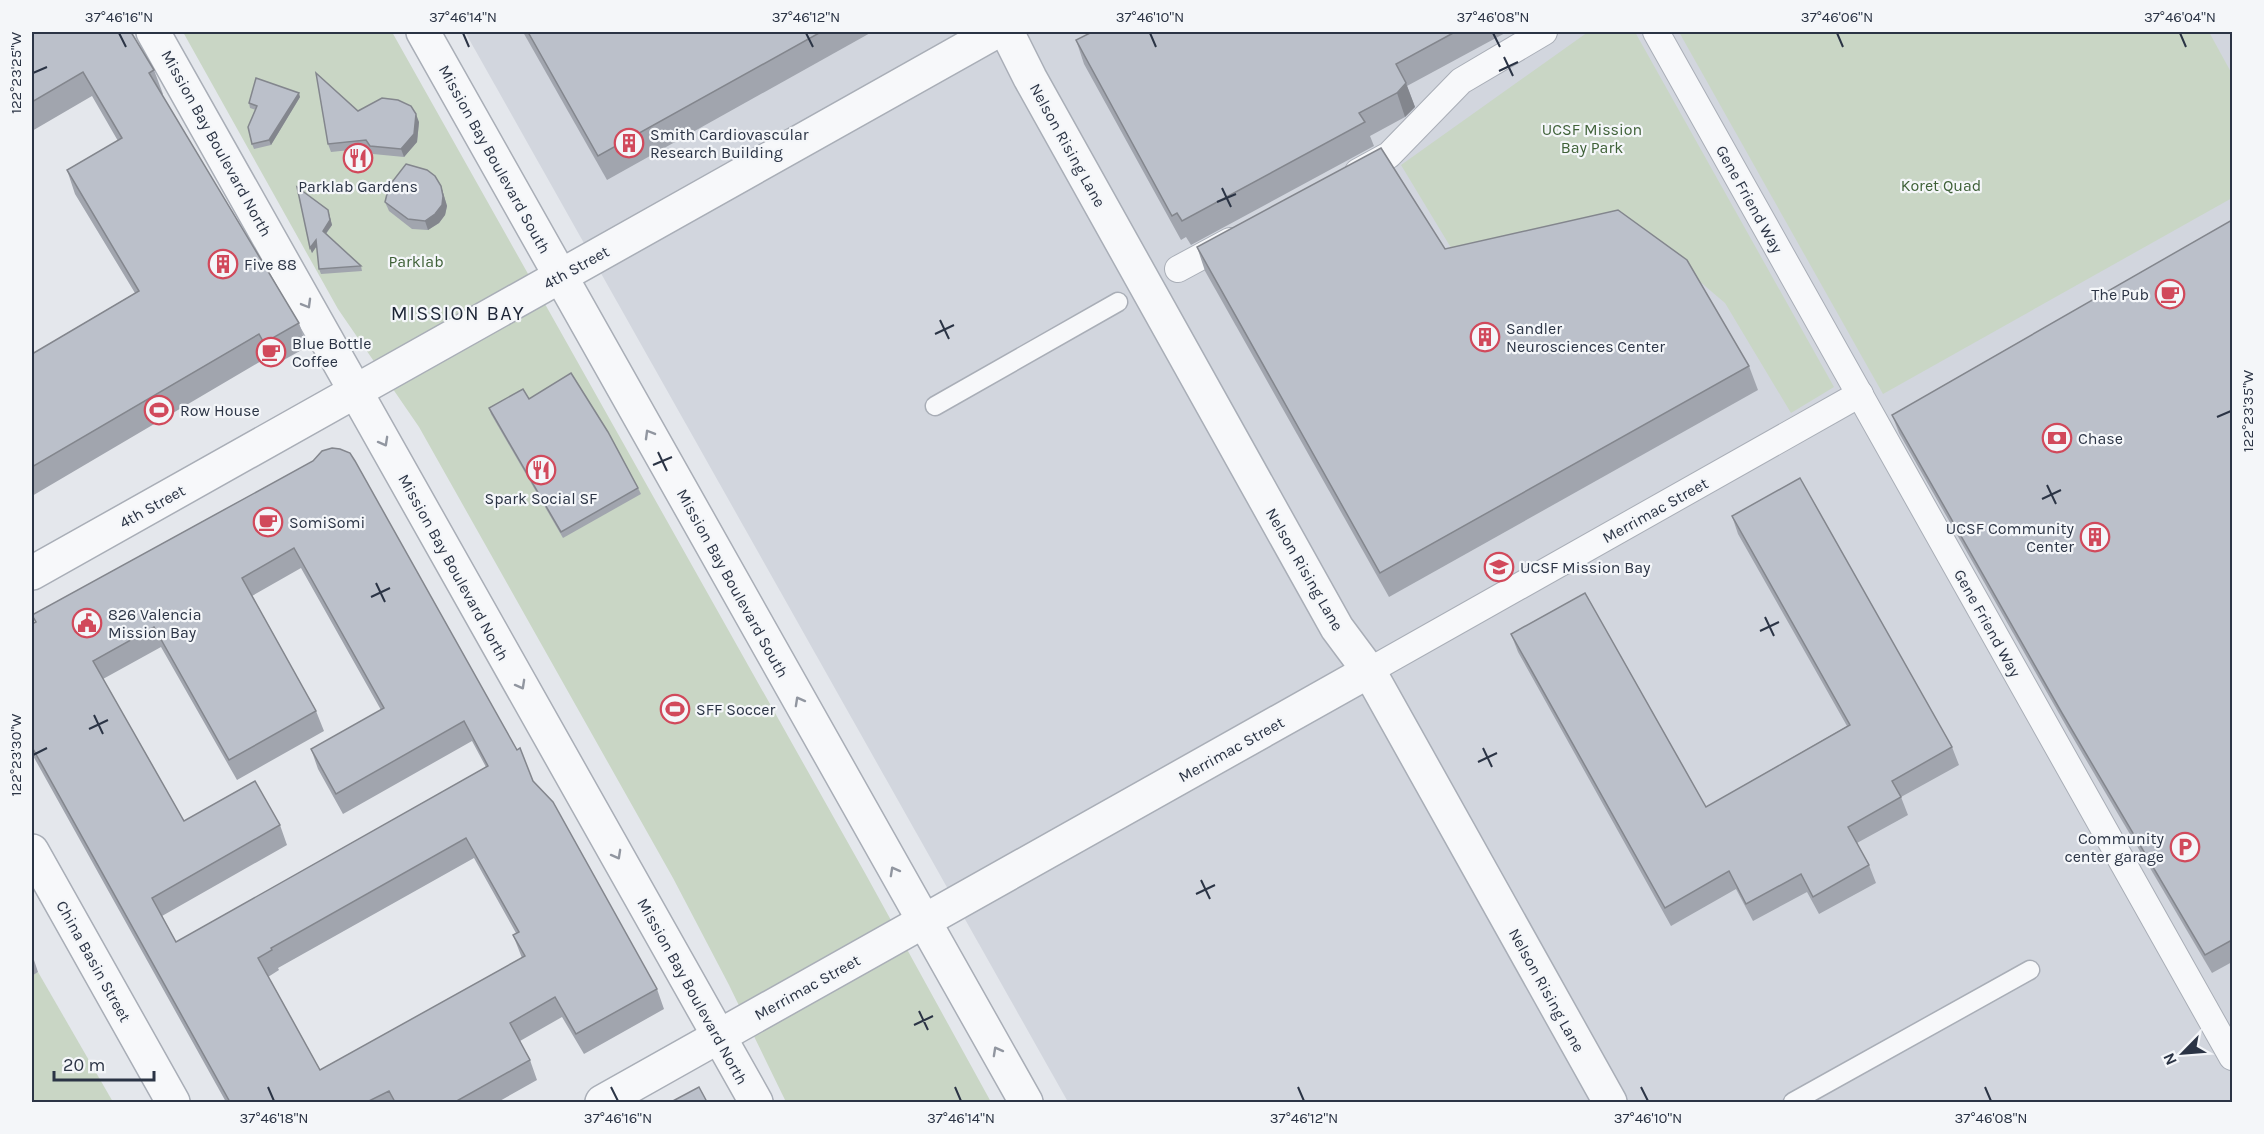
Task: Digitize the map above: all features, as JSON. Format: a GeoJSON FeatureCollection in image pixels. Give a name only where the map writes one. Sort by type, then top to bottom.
{"type":"FeatureCollection","features":[{"type":"Feature","properties":{"kind":"street","name":"Mission Bay Boulevard North"},"geometry":{"type":"LineString","coordinates":[[153,32],[756,1102]]}},
{"type":"Feature","properties":{"kind":"street","name":"Mission Bay Boulevard South"},"geometry":{"type":"LineString","coordinates":[[423,32],[1026,1102]]}},
{"type":"Feature","properties":{"kind":"street","name":"4th Street"},"geometry":{"type":"LineString","coordinates":[[32,573],[994,32]]}},
{"type":"Feature","properties":{"kind":"street","name":"Nelson Rising Lane"},"geometry":{"type":"LineString","coordinates":[[1007,32],[1030,78],[1337,628],[1369,671],[1610,1102]]}},
{"type":"Feature","properties":{"kind":"street"},"geometry":{"type":"LineString","coordinates":[[1336,184],[1389,155],[1461,81],[1544,32]]}},
{"type":"Feature","properties":{"kind":"street","name":"Gene Friend Way"},"geometry":{"type":"LineString","coordinates":[[1656,32],[1860,394],[1887,419],[2232,1057]]}},
{"type":"Feature","properties":{"kind":"street"},"geometry":{"type":"LineString","coordinates":[[1178,269],[1252,229]]}},
{"type":"Feature","properties":{"kind":"street","name":"Merrimac Street"},"geometry":{"type":"LineString","coordinates":[[602,1102],[1860,394]]}},
{"type":"Feature","properties":{"kind":"street","name":"China Basin Street"},"geometry":{"type":"LineString","coordinates":[[32,851],[173,1102]]}},
{"type":"Feature","properties":{"kind":"lane"},"geometry":{"type":"LineString","coordinates":[[935,406],[1118,302]]}},
{"type":"Feature","properties":{"kind":"lane"},"geometry":{"type":"LineString","coordinates":[[1793,1102],[2030,970]]}},
{"type":"Feature","properties":{"kind":"shaded area","name":"UCSF Mission Bay"},"geometry":{"type":"Polygon","coordinates":[[[465,32],[2232,32],[2232,1102],[1068,1102],[465,32]]]}},
{"type":"Feature","properties":{"kind":"green space","name":"Parklab"},"geometry":{"type":"Polygon","coordinates":[[[183,32],[392,32],[865,873],[991,1102],[786,1102],[729,985],[673,878],[419,427],[338,309],[183,32]]]}},
{"type":"Feature","properties":{"kind":"green space","name":"UCSF Mission Bay Park"},"geometry":{"type":"Polygon","coordinates":[[[1588,32],[1635,32],[1834,387],[1791,413],[1725,303],[1658,246],[1459,261],[1401,165],[1588,32]]]}},
{"type":"Feature","properties":{"kind":"green space","name":"Koret Quad"},"geometry":{"type":"Polygon","coordinates":[[[1679,32],[2209,32],[2232,74],[2232,198],[1883,394],[1679,32]]]}},
{"type":"Feature","properties":{"kind":"green space"},"geometry":{"type":"Polygon","coordinates":[[[38,972],[113,1102],[32,1102],[32,976],[38,972]]]}},
{"type":"Feature","properties":{"kind":"building","name":"Five 88"},"geometry":{"type":"Polygon","coordinates":[[[32,32],[131,32],[154,70],[149,73],[299,323],[264,343],[259,334],[32,467],[32,354],[139,291],[67,170],[122,138],[83,72],[32,102],[32,32]]]}},
{"type":"Feature","properties":{"kind":"building","name":"Smith Cardiovascular Research Building"},"geometry":{"type":"Polygon","coordinates":[[[528,32],[821,32],[598,156],[528,32]]]}},
{"type":"Feature","properties":{"kind":"building"},"geometry":{"type":"Polygon","coordinates":[[[1092,32],[1455,32],[1396,64],[1406,83],[1397,93],[1359,113],[1365,122],[1182,221],[1177,213],[1172,216],[1076,40],[1092,32]]]}},
{"type":"Feature","properties":{"kind":"building"},"geometry":{"type":"Polygon","coordinates":[[[316,73],[358,111],[382,98],[398,100],[411,106],[416,114],[414,134],[401,149],[370,146],[366,140],[328,144],[316,73]]]}},
{"type":"Feature","properties":{"kind":"building"},"geometry":{"type":"Polygon","coordinates":[[[256,78],[299,93],[269,140],[252,144],[248,127],[257,106],[249,103],[256,78]]]}},
{"type":"Feature","properties":{"kind":"building","name":"Sandler Neurosciences Center"},"geometry":{"type":"Polygon","coordinates":[[[1381,148],[1445,249],[1618,210],[1687,260],[1749,366],[1380,573],[1197,247],[1381,148]]]}},
{"type":"Feature","properties":{"kind":"building"},"geometry":{"type":"Polygon","coordinates":[[[406,164],[427,170],[435,176],[441,186],[442,205],[425,221],[408,219],[385,202],[389,186],[406,164]]]}},
{"type":"Feature","properties":{"kind":"building"},"geometry":{"type":"Polygon","coordinates":[[[297,187],[328,210],[330,220],[323,231],[361,266],[319,269],[316,240],[310,248],[297,187]]]}},
{"type":"Feature","properties":{"kind":"building","name":"UCSF Community Center"},"geometry":{"type":"Polygon","coordinates":[[[2232,220],[2232,940],[2205,955],[2062,713],[1892,415],[2232,220]]]}},
{"type":"Feature","properties":{"kind":"building"},"geometry":{"type":"Polygon","coordinates":[[[571,373],[608,432],[638,488],[561,532],[489,408],[523,389],[529,399],[571,373]]]}},
{"type":"Feature","properties":{"kind":"building"},"geometry":{"type":"Polygon","coordinates":[[[332,448],[340,449],[350,453],[355,461],[517,750],[520,748],[533,781],[553,802],[657,989],[576,1034],[555,997],[510,1023],[530,1060],[455,1102],[395,1102],[389,1091],[367,1102],[230,1102],[32,747],[32,624],[36,622],[32,615],[313,461],[322,451],[332,448]],[[294,548],[242,578],[316,711],[229,760],[154,627],[93,661],[184,821],[255,781],[280,825],[152,898],[176,942],[488,766],[464,721],[336,794],[311,749],[384,708],[294,548]],[[466,838],[271,948],[272,950],[258,958],[320,1070],[525,956],[513,935],[519,932],[466,838]]]}},
{"type":"Feature","properties":{"kind":"building"},"geometry":{"type":"Polygon","coordinates":[[[1800,478],[1952,747],[1892,781],[1901,797],[1848,827],[1869,865],[1813,897],[1801,874],[1746,904],[1729,871],[1665,908],[1511,634],[1585,593],[1706,807],[1850,725],[1732,516],[1800,478]]]}},
{"type":"Feature","properties":{"kind":"building"},"geometry":{"type":"Polygon","coordinates":[[[699,1087],[707,1102],[671,1102],[699,1087]]]}},
{"type":"Feature","properties":{"kind":"place","name":"Smith Cardiovascular Research Building"},"geometry":{"type":"Point","coordinates":[629,143]}},
{"type":"Feature","properties":{"kind":"place","name":"Parklab Gardens"},"geometry":{"type":"Point","coordinates":[358,158]}},
{"type":"Feature","properties":{"kind":"place","name":"Five 88"},"geometry":{"type":"Point","coordinates":[223,264]}},
{"type":"Feature","properties":{"kind":"place","name":"The Pub"},"geometry":{"type":"Point","coordinates":[2170,294]}},
{"type":"Feature","properties":{"kind":"place","name":"Sandler Neurosciences Center"},"geometry":{"type":"Point","coordinates":[1485,337]}},
{"type":"Feature","properties":{"kind":"place","name":"Blue Bottle Coffee"},"geometry":{"type":"Point","coordinates":[271,352]}},
{"type":"Feature","properties":{"kind":"place","name":"Row House"},"geometry":{"type":"Point","coordinates":[159,410]}},
{"type":"Feature","properties":{"kind":"place","name":"Chase"},"geometry":{"type":"Point","coordinates":[2057,438]}},
{"type":"Feature","properties":{"kind":"place","name":"Spark Social SF"},"geometry":{"type":"Point","coordinates":[541,470]}},
{"type":"Feature","properties":{"kind":"place","name":"SomiSomi"},"geometry":{"type":"Point","coordinates":[268,522]}},
{"type":"Feature","properties":{"kind":"place","name":"UCSF Community Center"},"geometry":{"type":"Point","coordinates":[2095,537]}},
{"type":"Feature","properties":{"kind":"place","name":"UCSF Mission Bay"},"geometry":{"type":"Point","coordinates":[1499,567]}},
{"type":"Feature","properties":{"kind":"place","name":"826 Valencia Mission Bay"},"geometry":{"type":"Point","coordinates":[87,623]}},
{"type":"Feature","properties":{"kind":"place","name":"SFF Soccer"},"geometry":{"type":"Point","coordinates":[675,709]}},
{"type":"Feature","properties":{"kind":"place","name":"Community center garage"},"geometry":{"type":"Point","coordinates":[2185,847]}},
{"type":"Feature","properties":{"kind":"district","name":"MISSION BAY"},"geometry":{"type":"Point","coordinates":[458,313]}}]}
